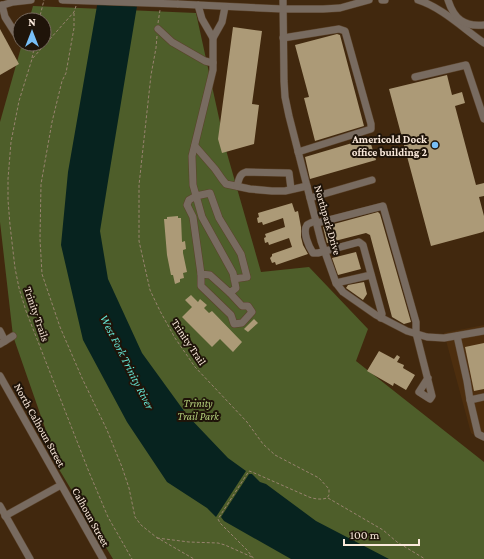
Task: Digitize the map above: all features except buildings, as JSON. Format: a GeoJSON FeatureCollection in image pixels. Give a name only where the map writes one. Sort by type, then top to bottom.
{"type":"FeatureCollection","features":[{"type":"Feature","properties":{"kind":"street"},"geometry":{"type":"LineString","coordinates":[[12,30],[2,18],[4,4],[30,0]]}},
{"type":"Feature","properties":{"kind":"street"},"geometry":{"type":"LineString","coordinates":[[62,0],[198,6],[216,3],[283,9],[340,8],[369,0]]}},
{"type":"Feature","properties":{"kind":"street","name":"Northpark Drive"},"geometry":{"type":"LineString","coordinates":[[283,0],[286,97],[289,116],[316,222],[336,283],[343,292],[376,315],[407,331],[444,338],[484,331]]}},
{"type":"Feature","properties":{"kind":"street"},"geometry":{"type":"LineString","coordinates":[[418,0],[430,5],[484,43]]}},
{"type":"Feature","properties":{"kind":"street"},"geometry":{"type":"LineString","coordinates":[[448,0],[455,16],[471,25],[484,25]]}},
{"type":"Feature","properties":{"kind":"street"},"geometry":{"type":"LineString","coordinates":[[213,38],[229,5]]}},
{"type":"Feature","properties":{"kind":"street"},"geometry":{"type":"LineString","coordinates":[[198,6],[202,18],[213,38],[213,70],[192,156],[193,185],[202,217],[233,273],[236,288],[230,293]]}},
{"type":"Feature","properties":{"kind":"street"},"geometry":{"type":"LineString","coordinates":[[158,29],[172,42],[205,61],[213,62]]}},
{"type":"Feature","properties":{"kind":"street"},"geometry":{"type":"LineString","coordinates":[[283,38],[339,29],[345,31],[371,124],[371,129],[298,152]]}},
{"type":"Feature","properties":{"kind":"street"},"geometry":{"type":"LineString","coordinates":[[467,30],[484,30]]}},
{"type":"Feature","properties":{"kind":"street"},"geometry":{"type":"LineString","coordinates":[[416,77],[466,65],[484,119]]}},
{"type":"Feature","properties":{"kind":"street"},"geometry":{"type":"LineString","coordinates":[[195,146],[226,184],[250,189],[272,191],[307,186]]}},
{"type":"Feature","properties":{"kind":"street"},"geometry":{"type":"LineString","coordinates":[[238,186],[240,176],[246,172],[288,173],[291,189]]}},
{"type":"Feature","properties":{"kind":"street"},"geometry":{"type":"LineString","coordinates":[[310,198],[372,180]]}},
{"type":"Feature","properties":{"kind":"street"},"geometry":{"type":"LineString","coordinates":[[201,274],[210,275],[242,306],[248,306],[252,312],[242,323],[234,324],[231,315],[201,286],[201,274],[193,217],[187,205],[189,200],[196,196],[210,193],[218,218],[241,254],[247,277],[234,279]]}},
{"type":"Feature","properties":{"kind":"street"},"geometry":{"type":"LineString","coordinates":[[381,318],[382,314],[363,245],[359,242],[325,252],[313,253],[306,238],[306,229],[310,223],[383,206],[416,322],[416,333],[428,378]]}},
{"type":"Feature","properties":{"kind":"street"},"geometry":{"type":"LineString","coordinates":[[336,283],[371,275]]}},
{"type":"Feature","properties":{"kind":"street"},"geometry":{"type":"LineString","coordinates":[[229,313],[240,303]]}},
{"type":"Feature","properties":{"kind":"street"},"geometry":{"type":"LineString","coordinates":[[0,331],[2,342],[13,336]]}},
{"type":"Feature","properties":{"kind":"street"},"geometry":{"type":"LineString","coordinates":[[457,336],[468,381],[470,400],[476,428],[478,434],[484,437]]}},
{"type":"Feature","properties":{"kind":"street","name":"North Calhoun Street"},"geometry":{"type":"LineString","coordinates":[[0,376],[61,485]]}},
{"type":"Feature","properties":{"kind":"street"},"geometry":{"type":"LineString","coordinates":[[470,400],[484,398]]}},
{"type":"Feature","properties":{"kind":"street"},"geometry":{"type":"LineString","coordinates":[[476,428],[484,426]]}},
{"type":"Feature","properties":{"kind":"street"},"geometry":{"type":"LineString","coordinates":[[5,516],[61,485]]}},
{"type":"Feature","properties":{"kind":"street","name":"Calhoun Street"},"geometry":{"type":"LineString","coordinates":[[61,485],[102,559]]}},
{"type":"Feature","properties":{"kind":"street"},"geometry":{"type":"LineString","coordinates":[[0,506],[30,559]]}},
{"type":"Feature","properties":{"kind":"path"},"geometry":{"type":"LineString","coordinates":[[41,12],[44,0]]}},
{"type":"Feature","properties":{"kind":"path","name":"Trinity Trail"},"geometry":{"type":"LineString","coordinates":[[161,7],[151,75],[139,185],[139,241],[150,290],[160,312],[195,367],[247,422],[263,444],[275,455],[319,478],[328,489],[329,495],[327,498]]}},
{"type":"Feature","properties":{"kind":"path","name":"Trinity Trails"},"geometry":{"type":"LineString","coordinates":[[32,59],[74,12],[74,28],[66,73],[62,81],[52,122],[41,184],[40,239],[42,274],[60,326],[122,467],[129,488],[135,517],[141,525],[156,537]]}},
{"type":"Feature","properties":{"kind":"path","name":"Trinity Trails"},"geometry":{"type":"LineString","coordinates":[[33,52],[15,120],[10,149],[8,200],[15,268],[26,311],[89,472],[108,517],[132,559]]}},
{"type":"Feature","properties":{"kind":"path"},"geometry":{"type":"LineString","coordinates":[[254,558],[220,523],[218,519],[249,472],[309,497],[317,499],[327,498],[383,530],[397,542],[425,559]]}},
{"type":"Feature","properties":{"kind":"path"},"geometry":{"type":"LineString","coordinates":[[156,537],[189,542],[218,543],[226,545],[254,558]]}},
{"type":"Feature","properties":{"kind":"path"},"geometry":{"type":"LineString","coordinates":[[156,537],[194,559]]}},
{"type":"Feature","properties":{"kind":"shaded area"},"geometry":{"type":"Polygon","coordinates":[[[484,325],[484,441],[471,433],[444,333],[484,325]]]}},
{"type":"Feature","properties":{"kind":"green space","name":"Trinity Trail Park"},"geometry":{"type":"Polygon","coordinates":[[[33,6],[196,13],[226,150],[261,272],[309,267],[368,329],[356,361],[484,462],[484,559],[113,559],[60,471],[13,336],[0,222],[0,122],[20,52],[52,52],[52,12],[31,12],[33,6]]]}},
{"type":"Feature","properties":{"kind":"water","name":"West Fork Trinity River"},"geometry":{"type":"Polygon","coordinates":[[[98,0],[138,0],[100,231],[108,279],[142,353],[187,415],[228,458],[246,471],[216,517],[207,508],[167,482],[127,422],[83,340],[61,245],[68,172],[98,0]]]}},
{"type":"Feature","properties":{"kind":"water"},"geometry":{"type":"Polygon","coordinates":[[[249,474],[252,474],[260,482],[266,484],[316,521],[389,559],[291,559],[224,521],[221,517],[249,474]]]}},
{"type":"Feature","properties":{"kind":"place","name":"Americold Dock office building 2"},"geometry":{"type":"Point","coordinates":[435,145]}}]}
